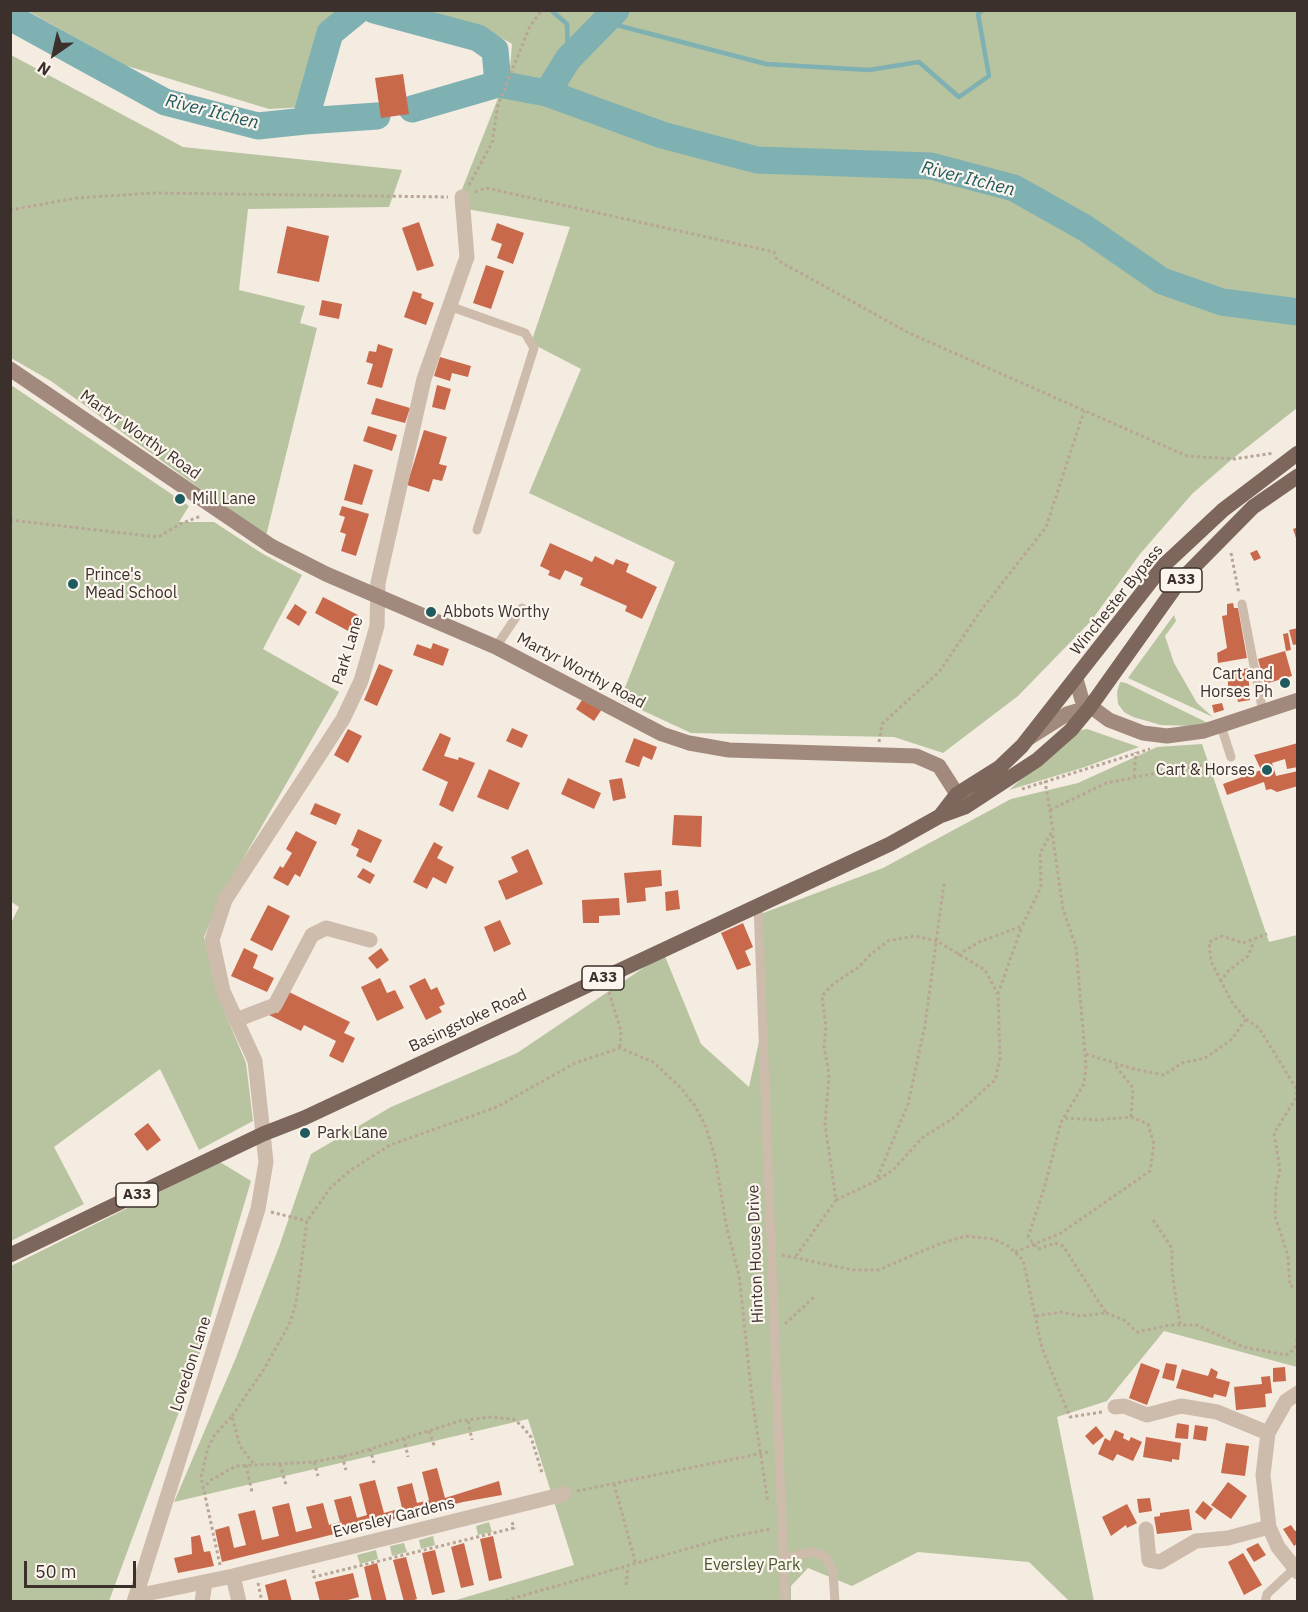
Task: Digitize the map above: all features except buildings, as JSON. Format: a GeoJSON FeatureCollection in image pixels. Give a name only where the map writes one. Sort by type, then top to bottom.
{"type":"FeatureCollection","features":[{"type":"Feature","properties":{"kind":"main road","name":"Martyr Worthy Road"},"geometry":{"type":"LineString","coordinates":[[10,369],[271,546],[380,597],[496,647],[676,740],[729,750],[926,759],[939,766],[961,800]]}},
{"type":"Feature","properties":{"kind":"main road","name":"Winchester Bypass"},"geometry":{"type":"LineString","coordinates":[[1076,679],[1163,566],[1222,510],[1298,453]]}},
{"type":"Feature","properties":{"kind":"main road","name":"A33"},"geometry":{"type":"LineString","coordinates":[[1090,707],[1179,582],[1253,507],[1298,476]]}},
{"type":"Feature","properties":{"kind":"main road"},"geometry":{"type":"LineString","coordinates":[[1076,679],[1082,700],[1090,707],[1109,720],[1143,733],[1190,734],[1221,726],[1298,699]]}},
{"type":"Feature","properties":{"kind":"main road","name":"Basingstoke Road"},"geometry":{"type":"LineString","coordinates":[[10,1256],[263,1134],[304,1118],[890,844],[940,816],[1000,767],[1028,739],[1076,679]]}},
{"type":"Feature","properties":{"kind":"main road"},"geometry":{"type":"LineString","coordinates":[[1028,739],[1067,714],[1090,707]]}},
{"type":"Feature","properties":{"kind":"main road","name":"Basingstoke Road"},"geometry":{"type":"LineString","coordinates":[[961,800],[1037,760],[1071,730],[1090,707]]}},
{"type":"Feature","properties":{"kind":"street"},"geometry":{"type":"LineString","coordinates":[[380,597],[378,583],[397,490],[424,379],[466,257],[462,197]]}},
{"type":"Feature","properties":{"kind":"street","name":"Park Lane"},"geometry":{"type":"LineString","coordinates":[[263,1134],[255,1061],[223,991],[212,940],[225,900],[343,720],[361,681],[377,626],[380,597]]}},
{"type":"Feature","properties":{"kind":"street"},"geometry":{"type":"LineString","coordinates":[[236,1020],[275,1005],[312,935],[326,928],[370,940]]}},
{"type":"Feature","properties":{"kind":"street","name":"Lovedon Lane"},"geometry":{"type":"LineString","coordinates":[[135,1599],[258,1209],[266,1162],[263,1134]]}},
{"type":"Feature","properties":{"kind":"street"},"geometry":{"type":"LineString","coordinates":[[1296,1570],[1278,1547],[1269,1527],[1263,1475],[1268,1433],[1286,1401],[1298,1393]]}},
{"type":"Feature","properties":{"kind":"street"},"geometry":{"type":"LineString","coordinates":[[1116,1407],[1124,1406],[1147,1415],[1181,1406],[1217,1412],[1268,1433]]}},
{"type":"Feature","properties":{"kind":"street","name":"Eversley Gardens"},"geometry":{"type":"LineString","coordinates":[[135,1599],[564,1494]]}},
{"type":"Feature","properties":{"kind":"street"},"geometry":{"type":"LineString","coordinates":[[1146,1529],[1149,1560],[1160,1562],[1196,1541],[1228,1538],[1269,1527]]}},
{"type":"Feature","properties":{"kind":"street"},"geometry":{"type":"LineString","coordinates":[[228,1577],[239,1602]]}},
{"type":"Feature","properties":{"kind":"street"},"geometry":{"type":"LineString","coordinates":[[202,1602],[205,1583]]}},
{"type":"Feature","properties":{"kind":"lane"},"geometry":{"type":"LineString","coordinates":[[449,306],[525,333],[534,348],[477,530]]}},
{"type":"Feature","properties":{"kind":"lane"},"geometry":{"type":"LineString","coordinates":[[1242,604],[1263,712]]}},
{"type":"Feature","properties":{"kind":"lane"},"geometry":{"type":"LineString","coordinates":[[496,647],[522,608]]}},
{"type":"Feature","properties":{"kind":"lane"},"geometry":{"type":"LineString","coordinates":[[1221,726],[1231,757]]}},
{"type":"Feature","properties":{"kind":"lane","name":"Hinton House Drive"},"geometry":{"type":"LineString","coordinates":[[758,905],[785,1602]]}},
{"type":"Feature","properties":{"kind":"lane"},"geometry":{"type":"LineString","coordinates":[[10,1262],[29,1246]]}},
{"type":"Feature","properties":{"kind":"lane"},"geometry":{"type":"LineString","coordinates":[[783,1559],[810,1552],[827,1559],[833,1572],[835,1602]]}},
{"type":"Feature","properties":{"kind":"lane"},"geometry":{"type":"LineString","coordinates":[[1265,1602],[1267,1594],[1296,1570]]}},
{"type":"Feature","properties":{"kind":"path"},"geometry":{"type":"LineString","coordinates":[[462,197],[492,143],[498,105],[530,26],[542,10]]}},
{"type":"Feature","properties":{"kind":"path"},"geometry":{"type":"LineString","coordinates":[[10,210],[77,198],[153,193],[462,197],[486,188],[774,252],[777,261],[909,333],[1187,456],[1233,459],[1279,452]]}},
{"type":"Feature","properties":{"kind":"path"},"geometry":{"type":"LineString","coordinates":[[876,755],[882,724],[939,672],[982,609],[1046,527],[1083,411]]}},
{"type":"Feature","properties":{"kind":"path"},"geometry":{"type":"LineString","coordinates":[[10,520],[158,537],[180,524],[201,516],[209,505]]}},
{"type":"Feature","properties":{"kind":"path"},"geometry":{"type":"LineString","coordinates":[[1231,553],[1242,604]]}},
{"type":"Feature","properties":{"kind":"path"},"geometry":{"type":"LineString","coordinates":[[1015,791],[1136,752],[1158,748]]}},
{"type":"Feature","properties":{"kind":"path"},"geometry":{"type":"LineString","coordinates":[[1134,777],[1136,752]]}},
{"type":"Feature","properties":{"kind":"path"},"geometry":{"type":"LineString","coordinates":[[1050,810],[1106,783],[1216,764]]}},
{"type":"Feature","properties":{"kind":"path"},"geometry":{"type":"LineString","coordinates":[[1045,781],[1063,909],[1076,947],[1086,1054],[1084,1084],[1064,1118],[1028,1237],[1038,1249],[1055,1243],[1063,1246],[1106,1313]]}},
{"type":"Feature","properties":{"kind":"path"},"geometry":{"type":"LineString","coordinates":[[796,1256],[836,1200],[876,1181],[893,1170],[921,1138],[952,1119],[995,1080],[1000,1058],[998,994],[1022,926],[1041,886],[1040,853],[1052,832]]}},
{"type":"Feature","properties":{"kind":"path"},"geometry":{"type":"LineString","coordinates":[[876,1181],[908,1104],[926,1025],[944,883]]}},
{"type":"Feature","properties":{"kind":"path"},"geometry":{"type":"LineString","coordinates":[[958,955],[979,942],[1022,926]]}},
{"type":"Feature","properties":{"kind":"path"},"geometry":{"type":"LineString","coordinates":[[1267,934],[1254,941],[1243,943],[1222,936],[1209,942],[1211,961],[1233,1004],[1246,1019],[1259,1028],[1296,1088],[1296,1098],[1274,1133],[1280,1169],[1276,1189],[1275,1216],[1288,1256],[1290,1286],[1298,1287]]}},
{"type":"Feature","properties":{"kind":"path"},"geometry":{"type":"LineString","coordinates":[[836,1200],[825,1125],[829,1074],[824,1047],[826,1027],[822,996],[833,984],[859,967],[888,941],[915,936],[937,941],[985,970],[998,994]]}},
{"type":"Feature","properties":{"kind":"path"},"geometry":{"type":"LineString","coordinates":[[1221,981],[1229,970],[1248,956],[1254,941]]}},
{"type":"Feature","properties":{"kind":"path"},"geometry":{"type":"LineString","coordinates":[[604,977],[621,1032],[620,1048]]}},
{"type":"Feature","properties":{"kind":"path"},"geometry":{"type":"LineString","coordinates":[[1086,1054],[1164,1075],[1182,1063],[1205,1058],[1230,1040],[1246,1019]]}},
{"type":"Feature","properties":{"kind":"path"},"geometry":{"type":"LineString","coordinates":[[228,1577],[202,1489],[201,1477],[208,1448],[214,1436],[232,1416],[264,1369],[289,1325],[296,1303],[307,1221],[331,1187],[351,1170],[390,1145],[497,1107],[575,1063],[620,1048],[653,1062],[681,1088],[696,1106],[706,1127],[715,1157],[727,1228],[739,1275],[768,1507]]}},
{"type":"Feature","properties":{"kind":"path"},"geometry":{"type":"LineString","coordinates":[[1113,1063],[1133,1088],[1131,1117]]}},
{"type":"Feature","properties":{"kind":"path"},"geometry":{"type":"LineString","coordinates":[[1015,1252],[1061,1233],[1150,1171],[1154,1144],[1148,1124],[1131,1117],[1097,1120],[1064,1118]]}},
{"type":"Feature","properties":{"kind":"path"},"geometry":{"type":"LineString","coordinates":[[258,1209],[307,1221]]}},
{"type":"Feature","properties":{"kind":"path"},"geometry":{"type":"LineString","coordinates":[[1153,1220],[1172,1248],[1172,1272],[1180,1324]]}},
{"type":"Feature","properties":{"kind":"path"},"geometry":{"type":"LineString","coordinates":[[772,1254],[796,1256],[806,1262],[852,1270],[878,1269],[939,1244],[966,1236],[993,1239],[1015,1252],[1023,1260],[1042,1348],[1070,1417],[1089,1416],[1116,1407]]}},
{"type":"Feature","properties":{"kind":"path"},"geometry":{"type":"LineString","coordinates":[[774,1333],[814,1296]]}},
{"type":"Feature","properties":{"kind":"path"},"geometry":{"type":"LineString","coordinates":[[1036,1316],[1061,1312],[1080,1316],[1106,1313],[1125,1320],[1137,1332],[1180,1324],[1197,1325],[1243,1347],[1261,1348],[1286,1355],[1295,1349],[1298,1335]]}},
{"type":"Feature","properties":{"kind":"path"},"geometry":{"type":"LineString","coordinates":[[232,1416],[240,1446],[254,1463]]}},
{"type":"Feature","properties":{"kind":"path"},"geometry":{"type":"LineString","coordinates":[[202,1489],[223,1473],[254,1463],[314,1462],[370,1449],[468,1420],[500,1417],[513,1419],[531,1437],[542,1473]]}},
{"type":"Feature","properties":{"kind":"path"},"geometry":{"type":"LineString","coordinates":[[468,1420],[472,1440]]}},
{"type":"Feature","properties":{"kind":"path"},"geometry":{"type":"LineString","coordinates":[[429,1431],[435,1448]]}},
{"type":"Feature","properties":{"kind":"path"},"geometry":{"type":"LineString","coordinates":[[404,1438],[408,1457]]}},
{"type":"Feature","properties":{"kind":"path"},"geometry":{"type":"LineString","coordinates":[[370,1449],[374,1463]]}},
{"type":"Feature","properties":{"kind":"path"},"geometry":{"type":"LineString","coordinates":[[564,1494],[760,1453]]}},
{"type":"Feature","properties":{"kind":"path"},"geometry":{"type":"LineString","coordinates":[[342,1456],[346,1470]]}},
{"type":"Feature","properties":{"kind":"path"},"geometry":{"type":"LineString","coordinates":[[314,1462],[318,1476]]}},
{"type":"Feature","properties":{"kind":"path"},"geometry":{"type":"LineString","coordinates":[[280,1464],[286,1485]]}},
{"type":"Feature","properties":{"kind":"path"},"geometry":{"type":"LineString","coordinates":[[246,1465],[252,1492]]}},
{"type":"Feature","properties":{"kind":"path"},"geometry":{"type":"LineString","coordinates":[[614,1484],[636,1564]]}},
{"type":"Feature","properties":{"kind":"path"},"geometry":{"type":"LineString","coordinates":[[310,1557],[314,1577],[514,1528],[509,1508]]}},
{"type":"Feature","properties":{"kind":"path"},"geometry":{"type":"LineString","coordinates":[[500,1602],[725,1538],[772,1529],[770,1518]]}},
{"type":"Feature","properties":{"kind":"path"},"geometry":{"type":"LineString","coordinates":[[626,1586],[628,1567]]}},
{"type":"Feature","properties":{"kind":"green space"},"geometry":{"type":"Polygon","coordinates":[[[28,11],[350,11],[326,28],[305,107],[269,109],[124,65],[28,11]]]}},
{"type":"Feature","properties":{"kind":"green space"},"geometry":{"type":"Polygon","coordinates":[[[405,11],[1297,11],[1297,408],[1192,494],[1140,554],[1091,621],[1018,696],[943,753],[894,737],[691,733],[620,700],[675,562],[529,493],[581,369],[531,343],[570,227],[455,207],[510,68],[512,44],[481,26],[405,11]]]}},
{"type":"Feature","properties":{"kind":"green space"},"geometry":{"type":"Polygon","coordinates":[[[11,55],[183,147],[402,170],[389,207],[248,209],[239,290],[305,306],[300,323],[317,328],[266,536],[51,381],[11,358],[11,55]]]}},
{"type":"Feature","properties":{"kind":"green space"},"geometry":{"type":"Polygon","coordinates":[[[11,385],[189,506],[179,522],[214,522],[263,554],[302,575],[263,649],[339,692],[221,897],[204,937],[216,991],[246,1063],[253,1121],[199,1150],[160,1069],[54,1147],[84,1204],[11,1241],[10,925],[19,907],[10,901],[11,385]]]}},
{"type":"Feature","properties":{"kind":"green space"},"geometry":{"type":"Polygon","coordinates":[[[1174,615],[1176,621],[1165,636],[1174,663],[1197,703],[1213,717],[1128,678],[1174,615]]]}},
{"type":"Feature","properties":{"kind":"green space"},"geometry":{"type":"Polygon","coordinates":[[[1120,682],[1208,723],[1192,726],[1161,725],[1133,717],[1124,712],[1118,704],[1117,692],[1120,682]]]}},
{"type":"Feature","properties":{"kind":"green space"},"geometry":{"type":"Polygon","coordinates":[[[1087,729],[1139,747],[1085,767],[1009,790],[1077,731],[1087,729]]]}},
{"type":"Feature","properties":{"kind":"green space","name":"Eversley Park"},"geometry":{"type":"Polygon","coordinates":[[[1202,744],[1269,942],[1297,935],[1297,1367],[1164,1331],[1107,1401],[1057,1417],[1094,1601],[1069,1601],[1029,1562],[918,1552],[852,1586],[808,1568],[791,1586],[791,1601],[453,1601],[574,1565],[528,1419],[174,1502],[235,1360],[279,1247],[311,1154],[391,1107],[517,1053],[664,954],[701,1044],[749,1087],[760,1037],[758,915],[883,868],[1011,799],[1078,783],[1157,747],[1202,744]]]}},
{"type":"Feature","properties":{"kind":"green space"},"geometry":{"type":"Polygon","coordinates":[[[220,1162],[251,1181],[196,1366],[109,1601],[11,1602],[11,1266],[220,1162]]]}},
{"type":"Feature","properties":{"kind":"green space"},"geometry":{"type":"Polygon","coordinates":[[[489,1522],[492,1532],[478,1535],[476,1526],[489,1522]]]}},
{"type":"Feature","properties":{"kind":"green space"},"geometry":{"type":"Polygon","coordinates":[[[433,1536],[435,1545],[421,1549],[419,1540],[433,1536]]]}},
{"type":"Feature","properties":{"kind":"green space"},"geometry":{"type":"Polygon","coordinates":[[[404,1543],[407,1552],[392,1556],[390,1546],[404,1543]]]}},
{"type":"Feature","properties":{"kind":"green space"},"geometry":{"type":"Polygon","coordinates":[[[376,1550],[378,1559],[360,1564],[357,1555],[376,1550]]]}},
{"type":"Feature","properties":{"kind":"waterway","name":"River Itchen"},"geometry":{"type":"LineString","coordinates":[[10,17],[165,102],[258,126],[305,121],[330,33],[358,10]]}},
{"type":"Feature","properties":{"kind":"waterway","name":"River Itchen"},"geometry":{"type":"LineString","coordinates":[[374,10],[478,38],[495,50],[498,84],[547,93],[662,135],[757,160],[931,166],[1014,188],[1085,228],[1162,281],[1222,302],[1298,312]]}},
{"type":"Feature","properties":{"kind":"waterway"},"geometry":{"type":"LineString","coordinates":[[551,10],[567,24],[568,59]]}},
{"type":"Feature","properties":{"kind":"waterway","name":"River Itchen"},"geometry":{"type":"LineString","coordinates":[[547,93],[568,59],[616,10]]}},
{"type":"Feature","properties":{"kind":"waterway"},"geometry":{"type":"LineString","coordinates":[[605,22],[766,64],[869,70],[919,62],[959,97],[989,76],[978,14],[983,10]]}},
{"type":"Feature","properties":{"kind":"waterway"},"geometry":{"type":"LineString","coordinates":[[412,109],[498,84]]}},
{"type":"Feature","properties":{"kind":"waterway"},"geometry":{"type":"LineString","coordinates":[[305,121],[377,116]]}},
{"type":"Feature","properties":{"kind":"place","name":"Mill Lane"},"geometry":{"type":"Point","coordinates":[180,499]}},
{"type":"Feature","properties":{"kind":"place","name":"Prince's Mead School"},"geometry":{"type":"Point","coordinates":[73,584]}},
{"type":"Feature","properties":{"kind":"place","name":"Abbots Worthy"},"geometry":{"type":"Point","coordinates":[431,612]}},
{"type":"Feature","properties":{"kind":"place","name":"Cart and Horses Ph"},"geometry":{"type":"Point","coordinates":[1285,683]}},
{"type":"Feature","properties":{"kind":"place","name":"Cart & Horses"},"geometry":{"type":"Point","coordinates":[1267,770]}},
{"type":"Feature","properties":{"kind":"place","name":"Park Lane"},"geometry":{"type":"Point","coordinates":[305,1133]}}]}
